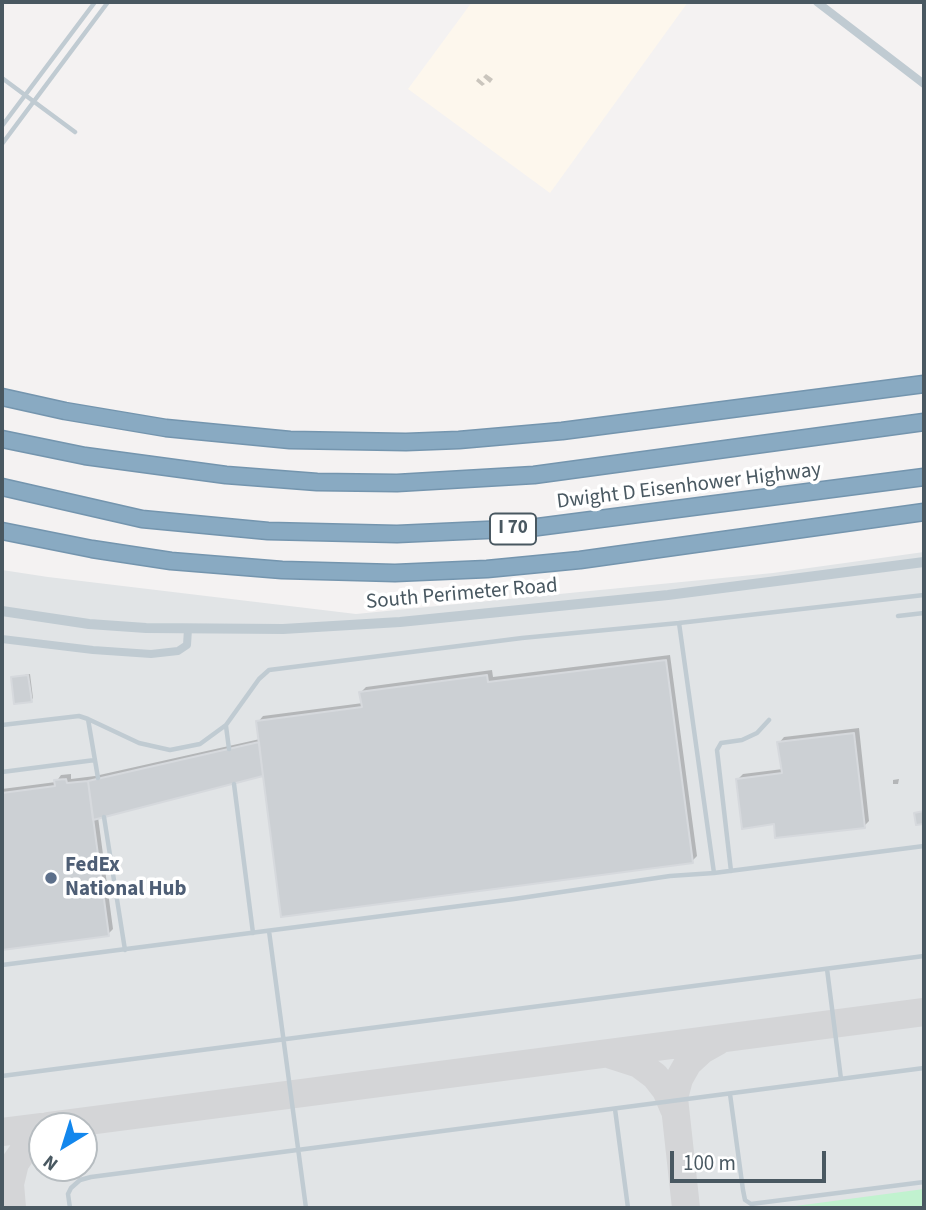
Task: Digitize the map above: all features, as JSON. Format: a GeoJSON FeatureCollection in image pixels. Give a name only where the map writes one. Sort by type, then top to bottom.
{"type":"FeatureCollection","features":[{"type":"Feature","properties":{"kind":"highway"},"geometry":{"type":"LineString","coordinates":[[2,397],[166,428],[290,440],[386,442],[459,440],[562,432],[924,384]]}},
{"type":"Feature","properties":{"kind":"highway","name":"Dwight D Eisenhower Highway"},"geometry":{"type":"LineString","coordinates":[[2,439],[85,456],[226,475],[304,481],[397,482],[546,474],[924,422]]}},
{"type":"Feature","properties":{"kind":"highway","name":"Dwight D Eisenhower Highway"},"geometry":{"type":"LineString","coordinates":[[2,487],[142,519],[268,531],[397,534],[530,528],[924,477]]}},
{"type":"Feature","properties":{"kind":"highway"},"geometry":{"type":"LineString","coordinates":[[2,531],[118,554],[183,562],[295,570],[395,573],[487,569],[580,560],[924,512]]}},
{"type":"Feature","properties":{"kind":"street"},"geometry":{"type":"LineString","coordinates":[[817,2],[924,84]]}},
{"type":"Feature","properties":{"kind":"street","name":"South Perimeter Road"},"geometry":{"type":"LineString","coordinates":[[2,611],[89,624],[188,629],[283,629],[400,622],[778,582],[924,562]]}},
{"type":"Feature","properties":{"kind":"street"},"geometry":{"type":"LineString","coordinates":[[2,639],[93,650],[151,653],[178,651],[187,645],[188,629]]}},
{"type":"Feature","properties":{"kind":"lane"},"geometry":{"type":"LineString","coordinates":[[2,126],[94,2]]}},
{"type":"Feature","properties":{"kind":"lane"},"geometry":{"type":"LineString","coordinates":[[2,144],[108,2]]}},
{"type":"Feature","properties":{"kind":"lane"},"geometry":{"type":"LineString","coordinates":[[2,78],[75,132]]}},
{"type":"Feature","properties":{"kind":"lane"},"geometry":{"type":"LineString","coordinates":[[2,725],[79,716],[139,743],[170,750],[200,744],[226,725],[259,679],[269,670],[522,638],[924,595]]}},
{"type":"Feature","properties":{"kind":"lane"},"geometry":{"type":"LineString","coordinates":[[898,616],[924,613]]}},
{"type":"Feature","properties":{"kind":"lane"},"geometry":{"type":"LineString","coordinates":[[679,623],[714,873]]}},
{"type":"Feature","properties":{"kind":"lane"},"geometry":{"type":"LineString","coordinates":[[89,719],[98,778]]}},
{"type":"Feature","properties":{"kind":"lane"},"geometry":{"type":"LineString","coordinates":[[731,871],[717,750],[721,743],[742,740],[757,733],[768,720]]}},
{"type":"Feature","properties":{"kind":"lane"},"geometry":{"type":"LineString","coordinates":[[226,725],[229,749]]}},
{"type":"Feature","properties":{"kind":"lane"},"geometry":{"type":"LineString","coordinates":[[2,772],[94,760]]}},
{"type":"Feature","properties":{"kind":"lane"},"geometry":{"type":"LineString","coordinates":[[234,784],[253,933]]}},
{"type":"Feature","properties":{"kind":"lane"},"geometry":{"type":"LineString","coordinates":[[104,817],[125,950]]}},
{"type":"Feature","properties":{"kind":"lane"},"geometry":{"type":"LineString","coordinates":[[2,965],[515,900],[670,876],[731,871],[924,846]]}},
{"type":"Feature","properties":{"kind":"lane"},"geometry":{"type":"LineString","coordinates":[[270,931],[306,1208]]}},
{"type":"Feature","properties":{"kind":"lane"},"geometry":{"type":"LineString","coordinates":[[2,1076],[924,956]]}},
{"type":"Feature","properties":{"kind":"lane"},"geometry":{"type":"LineString","coordinates":[[827,969],[841,1079]]}},
{"type":"Feature","properties":{"kind":"lane"},"geometry":{"type":"LineString","coordinates":[[70,1208],[68,1194],[71,1188],[86,1178],[924,1068]]}},
{"type":"Feature","properties":{"kind":"lane"},"geometry":{"type":"LineString","coordinates":[[730,1094],[745,1200],[751,1204],[924,1182]]}},
{"type":"Feature","properties":{"kind":"lane"},"geometry":{"type":"LineString","coordinates":[[615,1109],[628,1208]]}},
{"type":"Feature","properties":{"kind":"shaded area"},"geometry":{"type":"Polygon","coordinates":[[[472,2],[688,2],[550,193],[408,89],[472,2]]]}},
{"type":"Feature","properties":{"kind":"shaded area"},"geometry":{"type":"Polygon","coordinates":[[[924,552],[924,1208],[2,1208],[2,570],[356,614],[773,573],[924,552]]]}},
{"type":"Feature","properties":{"kind":"green space"},"geometry":{"type":"Polygon","coordinates":[[[924,1189],[924,1208],[777,1208],[788,1207],[924,1189]]]}},
{"type":"Feature","properties":{"kind":"building"},"geometry":{"type":"Polygon","coordinates":[[[666,660],[693,863],[281,917],[256,721],[362,707],[359,692],[487,675],[488,682],[666,660]]]}},
{"type":"Feature","properties":{"kind":"building"},"geometry":{"type":"Polygon","coordinates":[[[28,675],[32,702],[14,704],[11,677],[28,675]]]}},
{"type":"Feature","properties":{"kind":"building"},"geometry":{"type":"Polygon","coordinates":[[[854,733],[865,828],[775,838],[774,824],[742,829],[736,779],[782,773],[777,742],[854,733]]]}},
{"type":"Feature","properties":{"kind":"building"},"geometry":{"type":"Polygon","coordinates":[[[259,742],[263,776],[93,820],[88,781],[259,742]]]}},
{"type":"Feature","properties":{"kind":"building","name":"FedEx National Hub"},"geometry":{"type":"Polygon","coordinates":[[[66,779],[67,783],[88,781],[109,936],[2,950],[2,793],[55,786],[54,780],[66,779]]]}},
{"type":"Feature","properties":{"kind":"building"},"geometry":{"type":"Polygon","coordinates":[[[924,811],[924,824],[916,825],[914,813],[924,811]]]}},
{"type":"Feature","properties":{"kind":"taxiway"},"geometry":{"type":"LineString","coordinates":[[98,1120],[924,1012]]}},
{"type":"Feature","properties":{"kind":"taxiway"},"geometry":{"type":"LineString","coordinates":[[686,1208],[674,1098],[679,1079],[688,1063],[702,1050],[718,1041]]}},
{"type":"Feature","properties":{"kind":"taxiway"},"geometry":{"type":"LineString","coordinates":[[611,1055],[639,1064],[655,1076],[666,1090],[674,1109]]}},
{"type":"Feature","properties":{"kind":"taxiway"},"geometry":{"type":"LineString","coordinates":[[2,1132],[28,1129]]}},
{"type":"Feature","properties":{"kind":"taxiway"},"geometry":{"type":"LineString","coordinates":[[12,1208],[10,1184],[15,1163],[28,1144]]}},
{"type":"Feature","properties":{"kind":"place","name":"FedEx National Hub"},"geometry":{"type":"Point","coordinates":[51,878]}}]}
